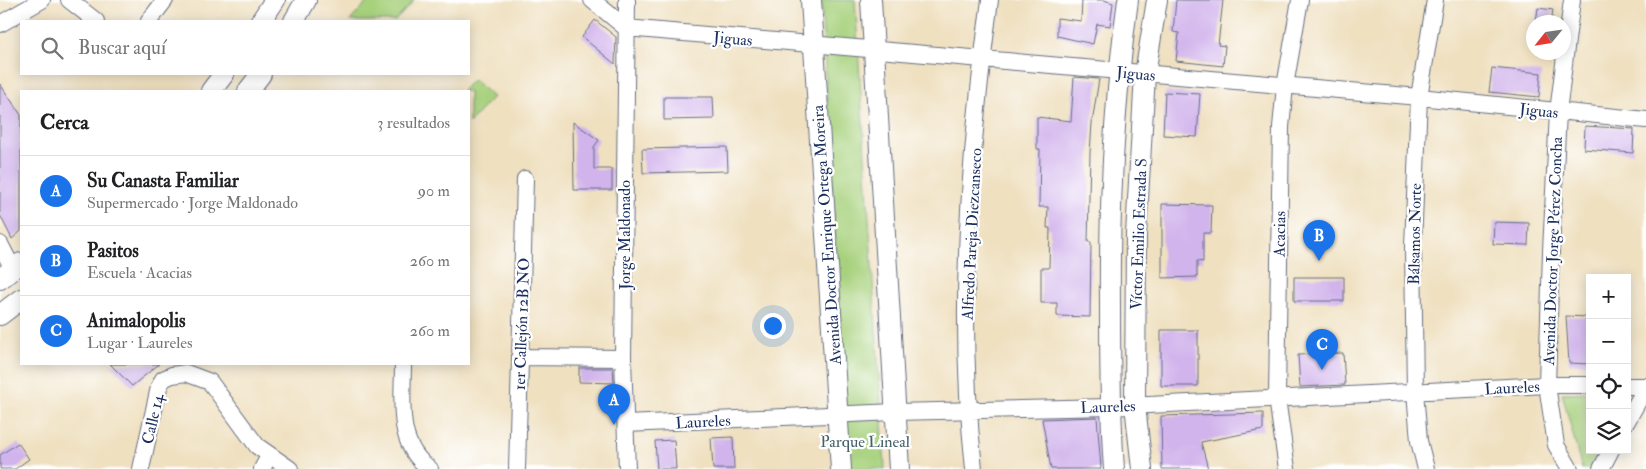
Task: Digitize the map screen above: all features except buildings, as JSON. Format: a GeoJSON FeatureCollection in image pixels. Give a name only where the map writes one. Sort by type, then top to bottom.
{"type":"FeatureCollection","features":[{"type":"Feature","properties":{"kind":"main road"},"geometry":{"type":"LineString","coordinates":[[263,20],[275,0]]}},
{"type":"Feature","properties":{"kind":"main road"},"geometry":{"type":"LineString","coordinates":[[295,20],[306,0]]}},
{"type":"Feature","properties":{"kind":"main road","name":"Avenida Doctor Enrique Ortega Moreira"},"geometry":{"type":"LineString","coordinates":[[811,0],[841,469]]}},
{"type":"Feature","properties":{"kind":"main road"},"geometry":{"type":"LineString","coordinates":[[870,0],[875,50],[899,469]]}},
{"type":"Feature","properties":{"kind":"main road","name":"Víctor Emilio Estrada S"},"geometry":{"type":"LineString","coordinates":[[1114,469],[1109,407],[1110,235],[1118,72],[1128,0]]}},
{"type":"Feature","properties":{"kind":"main road","name":"Víctor Emilio Estrada S"},"geometry":{"type":"LineString","coordinates":[[1142,469],[1135,405],[1136,235],[1145,74],[1157,0]]}},
{"type":"Feature","properties":{"kind":"main road"},"geometry":{"type":"LineString","coordinates":[[212,90],[223,75]]}},
{"type":"Feature","properties":{"kind":"main road"},"geometry":{"type":"LineString","coordinates":[[249,90],[260,75]]}},
{"type":"Feature","properties":{"kind":"main road"},"geometry":{"type":"LineString","coordinates":[[1110,235],[1136,235]]}},
{"type":"Feature","properties":{"kind":"main road"},"geometry":{"type":"LineString","coordinates":[[0,315],[20,300]]}},
{"type":"Feature","properties":{"kind":"street"},"geometry":{"type":"LineString","coordinates":[[0,24],[42,0]]}},
{"type":"Feature","properties":{"kind":"street"},"geometry":{"type":"LineString","coordinates":[[69,0],[95,20]]}},
{"type":"Feature","properties":{"kind":"street"},"geometry":{"type":"LineString","coordinates":[[150,20],[165,0]]}},
{"type":"Feature","properties":{"kind":"street"},"geometry":{"type":"LineString","coordinates":[[592,0],[626,28]]}},
{"type":"Feature","properties":{"kind":"street","name":"Jorge Maldonado"},"geometry":{"type":"LineString","coordinates":[[627,0],[623,358],[627,469]]}},
{"type":"Feature","properties":{"kind":"street","name":"Alfredo Pareja Diezcanseco"},"geometry":{"type":"LineString","coordinates":[[974,469],[967,410],[968,231],[982,60],[990,0]]}},
{"type":"Feature","properties":{"kind":"street","name":"Acacias"},"geometry":{"type":"LineString","coordinates":[[1286,469],[1277,398],[1281,126],[1285,86],[1300,0]]}},
{"type":"Feature","properties":{"kind":"street","name":"Bálsamos Norte"},"geometry":{"type":"LineString","coordinates":[[1426,469],[1419,441],[1415,391],[1413,246],[1419,97],[1435,0]]}},
{"type":"Feature","properties":{"kind":"street","name":"Avenida Doctor Jorge Pérez Concha"},"geometry":{"type":"LineString","coordinates":[[1570,469],[1556,445],[1547,385],[1550,252],[1558,112],[1572,0]]}},
{"type":"Feature","properties":{"kind":"street","name":"Jiguas"},"geometry":{"type":"LineString","coordinates":[[626,28],[1419,97],[1646,120]]}},
{"type":"Feature","properties":{"kind":"street","name":"1er Callejón 12B NO"},"geometry":{"type":"LineString","coordinates":[[516,469],[526,179]]}},
{"type":"Feature","properties":{"kind":"street"},"geometry":{"type":"LineString","coordinates":[[0,244],[11,270]]}},
{"type":"Feature","properties":{"kind":"street"},"geometry":{"type":"LineString","coordinates":[[520,357],[623,358]]}},
{"type":"Feature","properties":{"kind":"street"},"geometry":{"type":"LineString","coordinates":[[403,365],[404,426],[409,446],[414,455],[430,469]]}},
{"type":"Feature","properties":{"kind":"street","name":"Calle 14"},"geometry":{"type":"LineString","coordinates":[[140,469],[159,387],[163,380],[172,375],[186,373],[210,382],[265,462]]}},
{"type":"Feature","properties":{"kind":"street","name":"Laureles"},"geometry":{"type":"LineString","coordinates":[[626,424],[838,414],[1109,407],[1547,385],[1586,386]]}},
{"type":"Feature","properties":{"kind":"street"},"geometry":{"type":"LineString","coordinates":[[1631,386],[1646,387],[1631,414]]}},
{"type":"Feature","properties":{"kind":"street"},"geometry":{"type":"LineString","coordinates":[[1600,469],[1609,454]]}},
{"type":"Feature","properties":{"kind":"street"},"geometry":{"type":"LineString","coordinates":[[265,462],[290,469]]}},
{"type":"Feature","properties":{"kind":"green space"},"geometry":{"type":"Polygon","coordinates":[[[369,0],[414,1],[396,20],[351,20],[369,0]]]}},
{"type":"Feature","properties":{"kind":"green space","name":"Parque Lineal"},"geometry":{"type":"Polygon","coordinates":[[[821,0],[855,0],[885,469],[849,469],[821,0]]]}},
{"type":"Feature","properties":{"kind":"green space"},"geometry":{"type":"Polygon","coordinates":[[[473,79],[493,97],[470,122],[470,90],[463,90],[473,79]]]}},
{"type":"Feature","properties":{"kind":"green space"},"geometry":{"type":"Polygon","coordinates":[[[1586,392],[1586,454],[1597,454],[1589,469],[1582,469],[1562,393],[1586,392]]]}},
{"type":"Feature","properties":{"kind":"place","name":"Pasitos"},"geometry":{"type":"Point","coordinates":[1319,261]}},
{"type":"Feature","properties":{"kind":"place","name":"Animalopolis"},"geometry":{"type":"Point","coordinates":[1322,370]}},
{"type":"Feature","properties":{"kind":"place","name":"Su Canasta Familiar"},"geometry":{"type":"Point","coordinates":[614,425]}}]}
